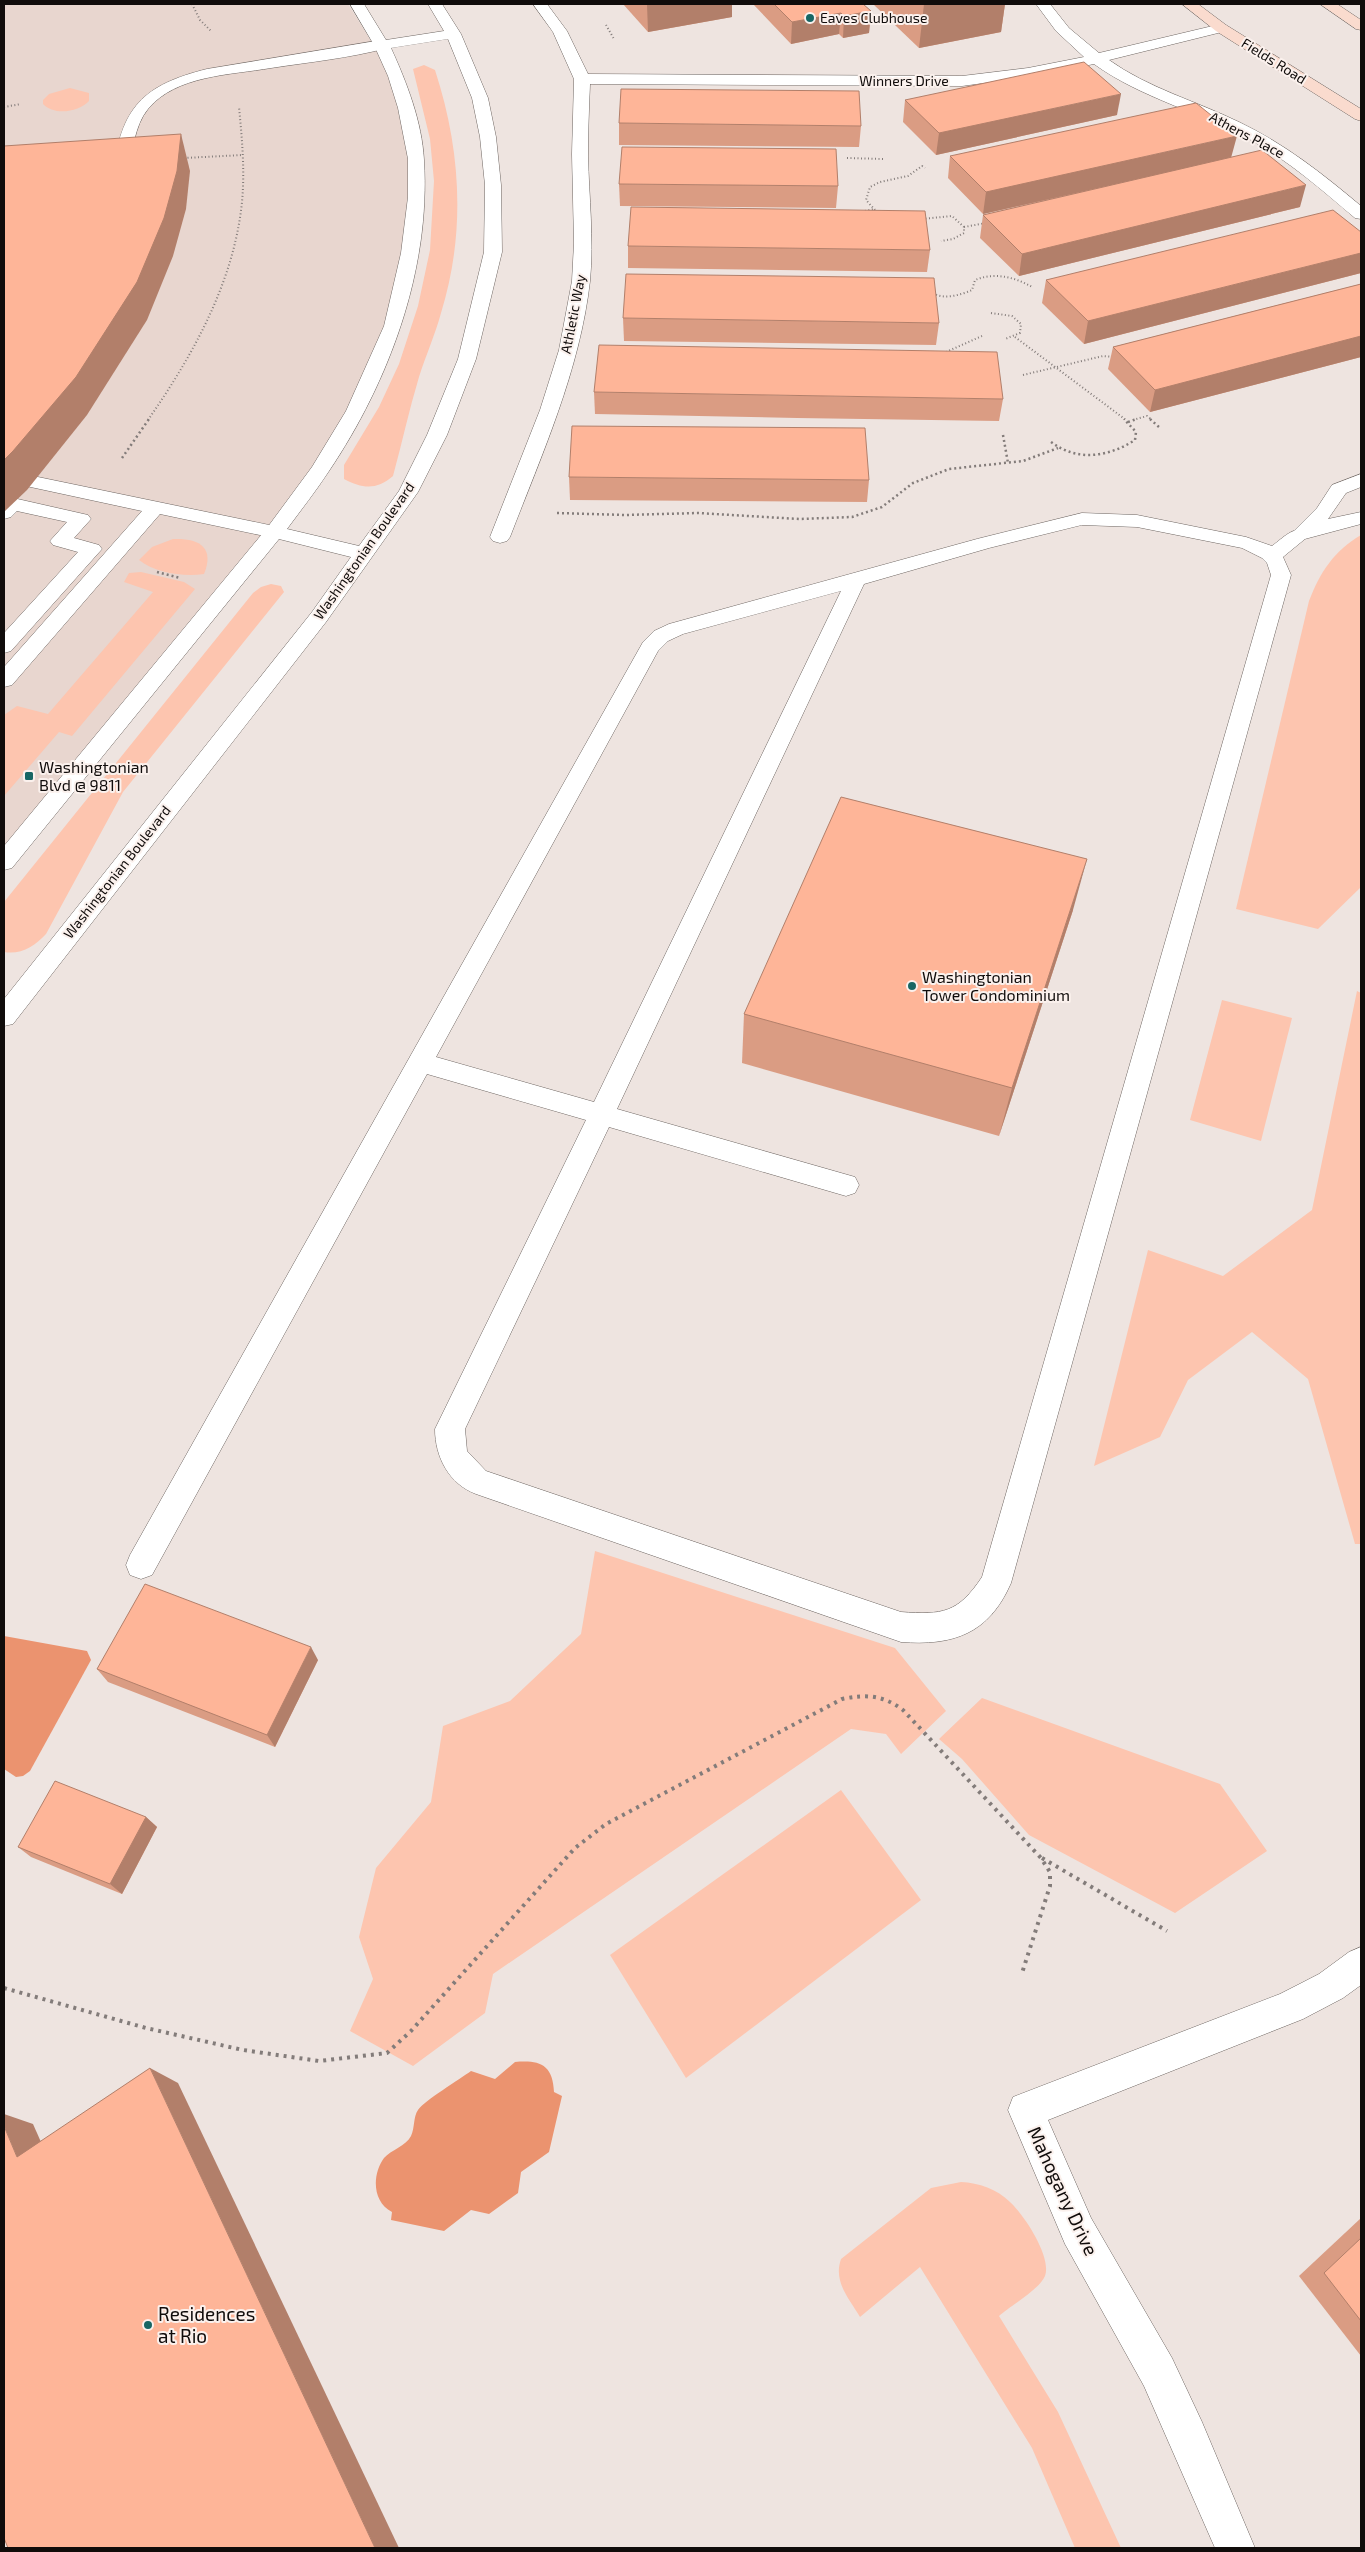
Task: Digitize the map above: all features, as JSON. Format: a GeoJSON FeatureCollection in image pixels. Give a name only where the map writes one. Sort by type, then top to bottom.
{"type":"FeatureCollection","features":[{"type":"Feature","properties":{"kind":"main road","name":"Fields Road"},"geometry":{"type":"LineString","coordinates":[[1189,4],[1221,28],[1361,116]]}},
{"type":"Feature","properties":{"kind":"main road"},"geometry":{"type":"LineString","coordinates":[[1327,4],[1361,26]]}},
{"type":"Feature","properties":{"kind":"street"},"geometry":{"type":"LineString","coordinates":[[4,862],[274,532],[321,469],[355,411],[393,326],[410,253],[416,197],[416,159],[406,108],[382,45],[357,4]]}},
{"type":"Feature","properties":{"kind":"street","name":"Washingtonian Boulevard"},"geometry":{"type":"LineString","coordinates":[[4,1017],[313,624],[408,492],[437,435],[467,359],[494,252],[493,185],[488,137],[480,98],[453,34],[435,4]]}},
{"type":"Feature","properties":{"kind":"street"},"geometry":{"type":"LineString","coordinates":[[540,4],[560,31],[582,79]]}},
{"type":"Feature","properties":{"kind":"street","name":"Athens Place"},"geometry":{"type":"LineString","coordinates":[[1043,4],[1064,31],[1097,58],[1128,78],[1257,137],[1287,156],[1361,214]]}},
{"type":"Feature","properties":{"kind":"street","name":"Winners Drive"},"geometry":{"type":"LineString","coordinates":[[582,79],[962,81],[1010,76],[1097,58],[1221,28]]}},
{"type":"Feature","properties":{"kind":"street"},"geometry":{"type":"LineString","coordinates":[[120,176],[129,131],[136,114],[150,98],[173,85],[205,74],[453,34]]}},
{"type":"Feature","properties":{"kind":"street","name":"Athletic Way"},"geometry":{"type":"LineString","coordinates":[[500,537],[515,492],[549,410],[565,358],[581,281],[583,243],[580,172],[582,79]]}},
{"type":"Feature","properties":{"kind":"street"},"geometry":{"type":"LineString","coordinates":[[1273,555],[1301,534],[1324,512],[1339,489],[1361,480]]}},
{"type":"Feature","properties":{"kind":"street"},"geometry":{"type":"LineString","coordinates":[[33,482],[274,532],[365,554]]}},
{"type":"Feature","properties":{"kind":"street"},"geometry":{"type":"LineString","coordinates":[[4,512],[13,504],[81,519],[60,541],[92,549],[4,646]]}},
{"type":"Feature","properties":{"kind":"street"},"geometry":{"type":"LineString","coordinates":[[4,680],[156,508]]}},
{"type":"Feature","properties":{"kind":"street"},"geometry":{"type":"LineString","coordinates":[[1301,534],[1342,521],[1361,518]]}},
{"type":"Feature","properties":{"kind":"street"},"geometry":{"type":"LineString","coordinates":[[141,1565],[655,641],[676,629],[984,543],[1082,519],[1141,522],[1246,543],[1262,548],[1273,555],[1280,565],[1281,575],[996,1583],[982,1605],[960,1623],[932,1630],[902,1627],[476,1481],[464,1472],[454,1458],[449,1443],[450,1429],[766,773],[856,580]]}},
{"type":"Feature","properties":{"kind":"street"},"geometry":{"type":"LineString","coordinates":[[420,1062],[846,1185]]}},
{"type":"Feature","properties":{"kind":"street","name":"Mahogany Drive"},"geometry":{"type":"LineString","coordinates":[[1235,2548],[1188,2436],[1158,2372],[1078,2231],[1026,2110],[1141,2067],[1291,2007],[1331,1986],[1361,1964]]}},
{"type":"Feature","properties":{"kind":"path"},"geometry":{"type":"LineString","coordinates":[[192,4],[200,20],[213,33]]}},
{"type":"Feature","properties":{"kind":"path"},"geometry":{"type":"LineString","coordinates":[[121,459],[187,362],[219,293],[240,217],[243,155],[238,102]]}},
{"type":"Feature","properties":{"kind":"path"},"geometry":{"type":"LineString","coordinates":[[4,106],[21,104]]}},
{"type":"Feature","properties":{"kind":"path"},"geometry":{"type":"LineString","coordinates":[[184,158],[243,155]]}},
{"type":"Feature","properties":{"kind":"path"},"geometry":{"type":"LineString","coordinates":[[847,158],[883,159]]}},
{"type":"Feature","properties":{"kind":"path"},"geometry":{"type":"LineString","coordinates":[[881,214],[866,200],[866,193],[871,186],[890,178],[910,176],[922,166],[925,168]]}},
{"type":"Feature","properties":{"kind":"path"},"geometry":{"type":"LineString","coordinates":[[857,213],[874,209]]}},
{"type":"Feature","properties":{"kind":"path"},"geometry":{"type":"LineString","coordinates":[[914,220],[952,216],[964,227],[964,233],[961,236],[941,241]]}},
{"type":"Feature","properties":{"kind":"path"},"geometry":{"type":"LineString","coordinates":[[964,227],[988,222]]}},
{"type":"Feature","properties":{"kind":"path"},"geometry":{"type":"LineString","coordinates":[[933,288],[934,295],[955,296],[972,290],[975,280],[984,276],[1018,278],[1032,287]]}},
{"type":"Feature","properties":{"kind":"path"},"geometry":{"type":"LineString","coordinates":[[991,313],[1004,314],[1018,320],[1022,329],[1015,336],[1005,339]]}},
{"type":"Feature","properties":{"kind":"path"},"geometry":{"type":"LineString","coordinates":[[944,353],[982,336]]}},
{"type":"Feature","properties":{"kind":"path"},"geometry":{"type":"LineString","coordinates":[[1015,336],[1128,422],[1136,432],[1135,440],[1117,451],[1087,456],[1058,448],[1051,442]]}},
{"type":"Feature","properties":{"kind":"path"},"geometry":{"type":"LineString","coordinates":[[1023,375],[1103,356],[1110,358],[1119,355]]}},
{"type":"Feature","properties":{"kind":"path"},"geometry":{"type":"LineString","coordinates":[[1128,422],[1148,416],[1160,428]]}},
{"type":"Feature","properties":{"kind":"path"},"geometry":{"type":"LineString","coordinates":[[1003,435],[1008,463]]}},
{"type":"Feature","properties":{"kind":"path"},"geometry":{"type":"LineString","coordinates":[[515,492],[539,495],[542,506],[553,513],[625,515],[698,513],[799,519],[832,518],[873,512],[913,483],[949,470],[1008,463],[1037,457],[1058,448]]}},
{"type":"Feature","properties":{"kind":"path"},"geometry":{"type":"LineString","coordinates":[[153,571],[181,578]]}},
{"type":"Feature","properties":{"kind":"path"},"geometry":{"type":"LineString","coordinates":[[4,1988],[146,2028],[243,2050],[319,2061],[387,2053],[411,2031],[575,1848],[606,1824],[842,1699],[866,1694],[890,1699],[903,1710],[1041,1858],[1050,1872],[1050,1886],[1022,1973]]}},
{"type":"Feature","properties":{"kind":"path"},"geometry":{"type":"LineString","coordinates":[[1041,1858],[1166,1931]]}},
{"type":"Feature","properties":{"kind":"shaded area"},"geometry":{"type":"Polygon","coordinates":[[[4,4],[348,4],[378,52],[400,102],[412,161],[404,250],[387,329],[357,394],[313,474],[4,855],[4,4]]]}},
{"type":"Feature","properties":{"kind":"shaded area"},"geometry":{"type":"Polygon","coordinates":[[[424,65],[435,70],[444,100],[455,161],[457,222],[454,252],[449,283],[441,313],[419,377],[393,476],[375,486],[357,485],[344,479],[344,465],[379,407],[399,364],[418,306],[430,250],[434,181],[430,139],[413,69],[424,65]]]}},
{"type":"Feature","properties":{"kind":"shaded area"},"geometry":{"type":"Polygon","coordinates":[[[70,88],[89,93],[89,101],[79,108],[66,111],[53,110],[43,104],[43,100],[49,94],[70,88]]]}},
{"type":"Feature","properties":{"kind":"shaded area"},"geometry":{"type":"Polygon","coordinates":[[[1361,535],[1361,887],[1318,929],[1236,909],[1309,601],[1329,563],[1351,541],[1361,535]]]}},
{"type":"Feature","properties":{"kind":"shaded area"},"geometry":{"type":"Polygon","coordinates":[[[173,539],[190,540],[202,546],[206,551],[207,557],[204,574],[170,573],[153,568],[139,560],[152,547],[173,539]]]}},
{"type":"Feature","properties":{"kind":"shaded area"},"geometry":{"type":"Polygon","coordinates":[[[141,572],[184,582],[195,589],[72,736],[59,732],[4,796],[4,715],[17,706],[48,714],[153,592],[124,582],[129,573],[141,572]]]}},
{"type":"Feature","properties":{"kind":"shaded area"},"geometry":{"type":"Polygon","coordinates":[[[271,584],[281,586],[284,592],[123,792],[46,934],[27,949],[10,953],[4,952],[4,902],[253,593],[261,587],[271,584]]]}},
{"type":"Feature","properties":{"kind":"shaded area"},"geometry":{"type":"Polygon","coordinates":[[[1357,991],[1361,993],[1361,1544],[1355,1544],[1308,1379],[1252,1332],[1188,1380],[1160,1437],[1094,1466],[1148,1250],[1223,1276],[1312,1210],[1357,991]]]}},
{"type":"Feature","properties":{"kind":"shaded area"},"geometry":{"type":"Polygon","coordinates":[[[1222,1000],[1292,1018],[1261,1141],[1190,1120],[1222,1000]]]}},
{"type":"Feature","properties":{"kind":"shaded area"},"geometry":{"type":"Polygon","coordinates":[[[595,1551],[895,1648],[946,1711],[901,1754],[886,1734],[851,1729],[493,1974],[485,2013],[413,2066],[350,2031],[373,1979],[359,1937],[376,1868],[431,1802],[443,1726],[510,1701],[581,1634],[595,1551]]]}},
{"type":"Feature","properties":{"kind":"shaded area"},"geometry":{"type":"Polygon","coordinates":[[[4,1636],[87,1651],[91,1660],[30,1771],[23,1776],[16,1777],[4,1769],[4,1636]]]}},
{"type":"Feature","properties":{"kind":"shaded area"},"geometry":{"type":"Polygon","coordinates":[[[982,1698],[1220,1784],[1267,1851],[1175,1913],[1029,1835],[962,1759],[939,1739],[982,1698]]]}},
{"type":"Feature","properties":{"kind":"shaded area"},"geometry":{"type":"Polygon","coordinates":[[[841,1790],[921,1900],[686,2078],[610,1955],[841,1790]]]}},
{"type":"Feature","properties":{"kind":"shaded area"},"geometry":{"type":"Polygon","coordinates":[[[515,2062],[538,2063],[543,2066],[551,2075],[554,2092],[562,2096],[549,2152],[521,2172],[518,2193],[489,2214],[471,2210],[444,2231],[391,2220],[392,2212],[385,2207],[378,2195],[376,2187],[377,2172],[384,2158],[406,2143],[411,2136],[418,2110],[471,2071],[495,2079],[515,2062]]]}},
{"type":"Feature","properties":{"kind":"shaded area"},"geometry":{"type":"Polygon","coordinates":[[[961,2182],[987,2188],[1005,2197],[1022,2216],[1041,2248],[1046,2268],[1042,2281],[1031,2292],[999,2316],[1058,2412],[1121,2548],[1075,2548],[1032,2448],[920,2267],[860,2317],[843,2290],[839,2275],[841,2259],[931,2188],[961,2182]]]}},
{"type":"Feature","properties":{"kind":"building"},"geometry":{"type":"Polygon","coordinates":[[[774,4],[863,4],[871,11],[844,16],[841,13],[792,22],[774,4]]]}},
{"type":"Feature","properties":{"kind":"building"},"geometry":{"type":"Polygon","coordinates":[[[1084,62],[1121,94],[939,133],[905,100],[1084,62]]]}},
{"type":"Feature","properties":{"kind":"building"},"geometry":{"type":"Polygon","coordinates":[[[621,89],[859,91],[861,126],[619,123],[621,89]]]}},
{"type":"Feature","properties":{"kind":"building"},"geometry":{"type":"Polygon","coordinates":[[[1196,103],[1237,136],[986,192],[950,156],[1196,103]]]}},
{"type":"Feature","properties":{"kind":"building"},"geometry":{"type":"Polygon","coordinates":[[[181,134],[177,171],[164,218],[137,282],[76,377],[4,460],[4,146],[181,134]]]}},
{"type":"Feature","properties":{"kind":"building"},"geometry":{"type":"Polygon","coordinates":[[[622,147],[836,149],[838,186],[619,184],[622,147]]]}},
{"type":"Feature","properties":{"kind":"building"},"geometry":{"type":"Polygon","coordinates":[[[1262,150],[1306,185],[1022,254],[983,215],[1262,150]]]}},
{"type":"Feature","properties":{"kind":"building"},"geometry":{"type":"Polygon","coordinates":[[[631,207],[925,211],[930,250],[628,246],[631,207]]]}},
{"type":"Feature","properties":{"kind":"building"},"geometry":{"type":"Polygon","coordinates":[[[1333,210],[1361,232],[1361,253],[1088,321],[1046,280],[1333,210]]]}},
{"type":"Feature","properties":{"kind":"building"},"geometry":{"type":"Polygon","coordinates":[[[626,274],[934,278],[939,323],[623,318],[626,274]]]}},
{"type":"Feature","properties":{"kind":"building"},"geometry":{"type":"Polygon","coordinates":[[[1361,284],[1361,336],[1155,390],[1113,347],[1361,284]]]}},
{"type":"Feature","properties":{"kind":"building"},"geometry":{"type":"Polygon","coordinates":[[[599,345],[997,352],[1003,399],[594,392],[599,345]]]}},
{"type":"Feature","properties":{"kind":"building"},"geometry":{"type":"Polygon","coordinates":[[[572,426],[865,428],[869,480],[569,477],[572,426]]]}},
{"type":"Feature","properties":{"kind":"building","name":"Washingtonian Tower Condominium"},"geometry":{"type":"Polygon","coordinates":[[[841,797],[1087,859],[1012,1088],[744,1014],[841,797]]]}},
{"type":"Feature","properties":{"kind":"building"},"geometry":{"type":"Polygon","coordinates":[[[145,1584],[311,1647],[267,1735],[97,1669],[145,1584]]]}},
{"type":"Feature","properties":{"kind":"building"},"geometry":{"type":"Polygon","coordinates":[[[55,1781],[146,1817],[110,1884],[18,1847],[55,1781]]]}},
{"type":"Feature","properties":{"kind":"building","name":"Residences at Rio"},"geometry":{"type":"Polygon","coordinates":[[[150,2068],[375,2548],[8,2548],[4,2538],[4,2126],[17,2157],[150,2068]]]}},
{"type":"Feature","properties":{"kind":"building"},"geometry":{"type":"Polygon","coordinates":[[[1361,2238],[1361,2321],[1324,2273],[1361,2238]]]}},
{"type":"Feature","properties":{"kind":"place","name":"Eaves Clubhouse"},"geometry":{"type":"Point","coordinates":[810,18]}},
{"type":"Feature","properties":{"kind":"place","name":"Washingtonian Blvd @ 9811"},"geometry":{"type":"Point","coordinates":[29,776]}},
{"type":"Feature","properties":{"kind":"place","name":"Washingtonian Tower Condominium"},"geometry":{"type":"Point","coordinates":[912,986]}},
{"type":"Feature","properties":{"kind":"place","name":"Residences at Rio"},"geometry":{"type":"Point","coordinates":[148,2325]}}]}
